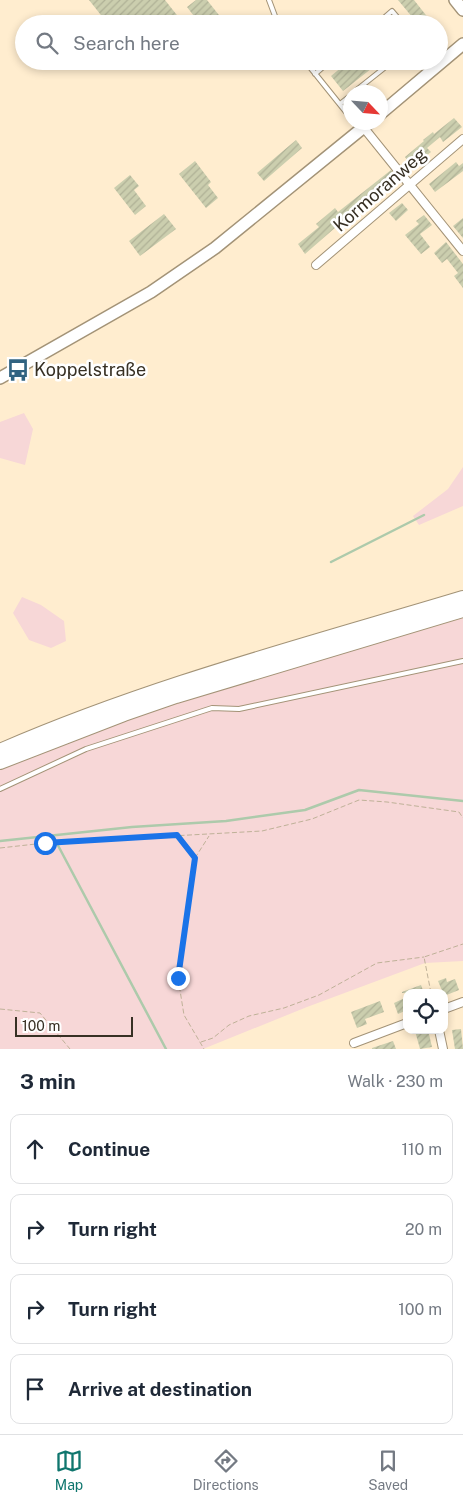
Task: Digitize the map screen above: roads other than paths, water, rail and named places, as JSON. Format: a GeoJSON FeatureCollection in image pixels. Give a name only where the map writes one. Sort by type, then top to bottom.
{"type":"FeatureCollection","features":[{"type":"Feature","properties":{"kind":"highway"},"geometry":{"type":"LineString","coordinates":[[0,751],[38,734],[125,701],[463,598]]}},
{"type":"Feature","properties":{"kind":"highway"},"geometry":{"type":"LineString","coordinates":[[0,762],[176,696],[463,610]]}},
{"type":"Feature","properties":{"kind":"street"},"geometry":{"type":"LineString","coordinates":[[455,0],[463,10]]}},
{"type":"Feature","properties":{"kind":"street"},"geometry":{"type":"LineString","coordinates":[[448,57],[463,44]]}},
{"type":"Feature","properties":{"kind":"street"},"geometry":{"type":"LineString","coordinates":[[388,107],[432,70]]}},
{"type":"Feature","properties":{"kind":"street"},"geometry":{"type":"LineString","coordinates":[[0,378],[151,292],[215,248],[357,130]]}},
{"type":"Feature","properties":{"kind":"street"},"geometry":{"type":"LineString","coordinates":[[368,130],[409,184],[462,248]]}},
{"type":"Feature","properties":{"kind":"street","name":"Kormoranweg"},"geometry":{"type":"LineString","coordinates":[[316,265],[463,139]]}},
{"type":"Feature","properties":{"kind":"street"},"geometry":{"type":"LineString","coordinates":[[448,1008],[463,1002]]}},
{"type":"Feature","properties":{"kind":"street"},"geometry":{"type":"LineString","coordinates":[[354,1043],[403,1025]]}},
{"type":"Feature","properties":{"kind":"street"},"geometry":{"type":"LineString","coordinates":[[440,1034],[443,1049]]}},
{"type":"Feature","properties":{"kind":"lane"},"geometry":{"type":"LineString","coordinates":[[269,0],[275,15]]}},
{"type":"Feature","properties":{"kind":"lane"},"geometry":{"type":"LineString","coordinates":[[312,70],[343,108]]}},
{"type":"Feature","properties":{"kind":"lane"},"geometry":{"type":"LineString","coordinates":[[315,74],[320,70]]}},
{"type":"Feature","properties":{"kind":"lane"},"geometry":{"type":"LineString","coordinates":[[363,85],[382,70]]}},
{"type":"Feature","properties":{"kind":"lane"},"geometry":{"type":"LineString","coordinates":[[0,789],[86,749],[212,708],[239,710],[463,661]]}},
{"type":"Feature","properties":{"kind":"waterway"},"geometry":{"type":"LineString","coordinates":[[331,562],[424,515]]}},
{"type":"Feature","properties":{"kind":"waterway"},"geometry":{"type":"LineString","coordinates":[[0,841],[132,827],[226,821],[305,810],[359,790],[463,801]]}},
{"type":"Feature","properties":{"kind":"waterway"},"geometry":{"type":"LineString","coordinates":[[53,836],[166,1049]]}},
{"type":"Feature","properties":{"kind":"place","name":"Koppelstraße"},"geometry":{"type":"Point","coordinates":[18,370]}}]}
